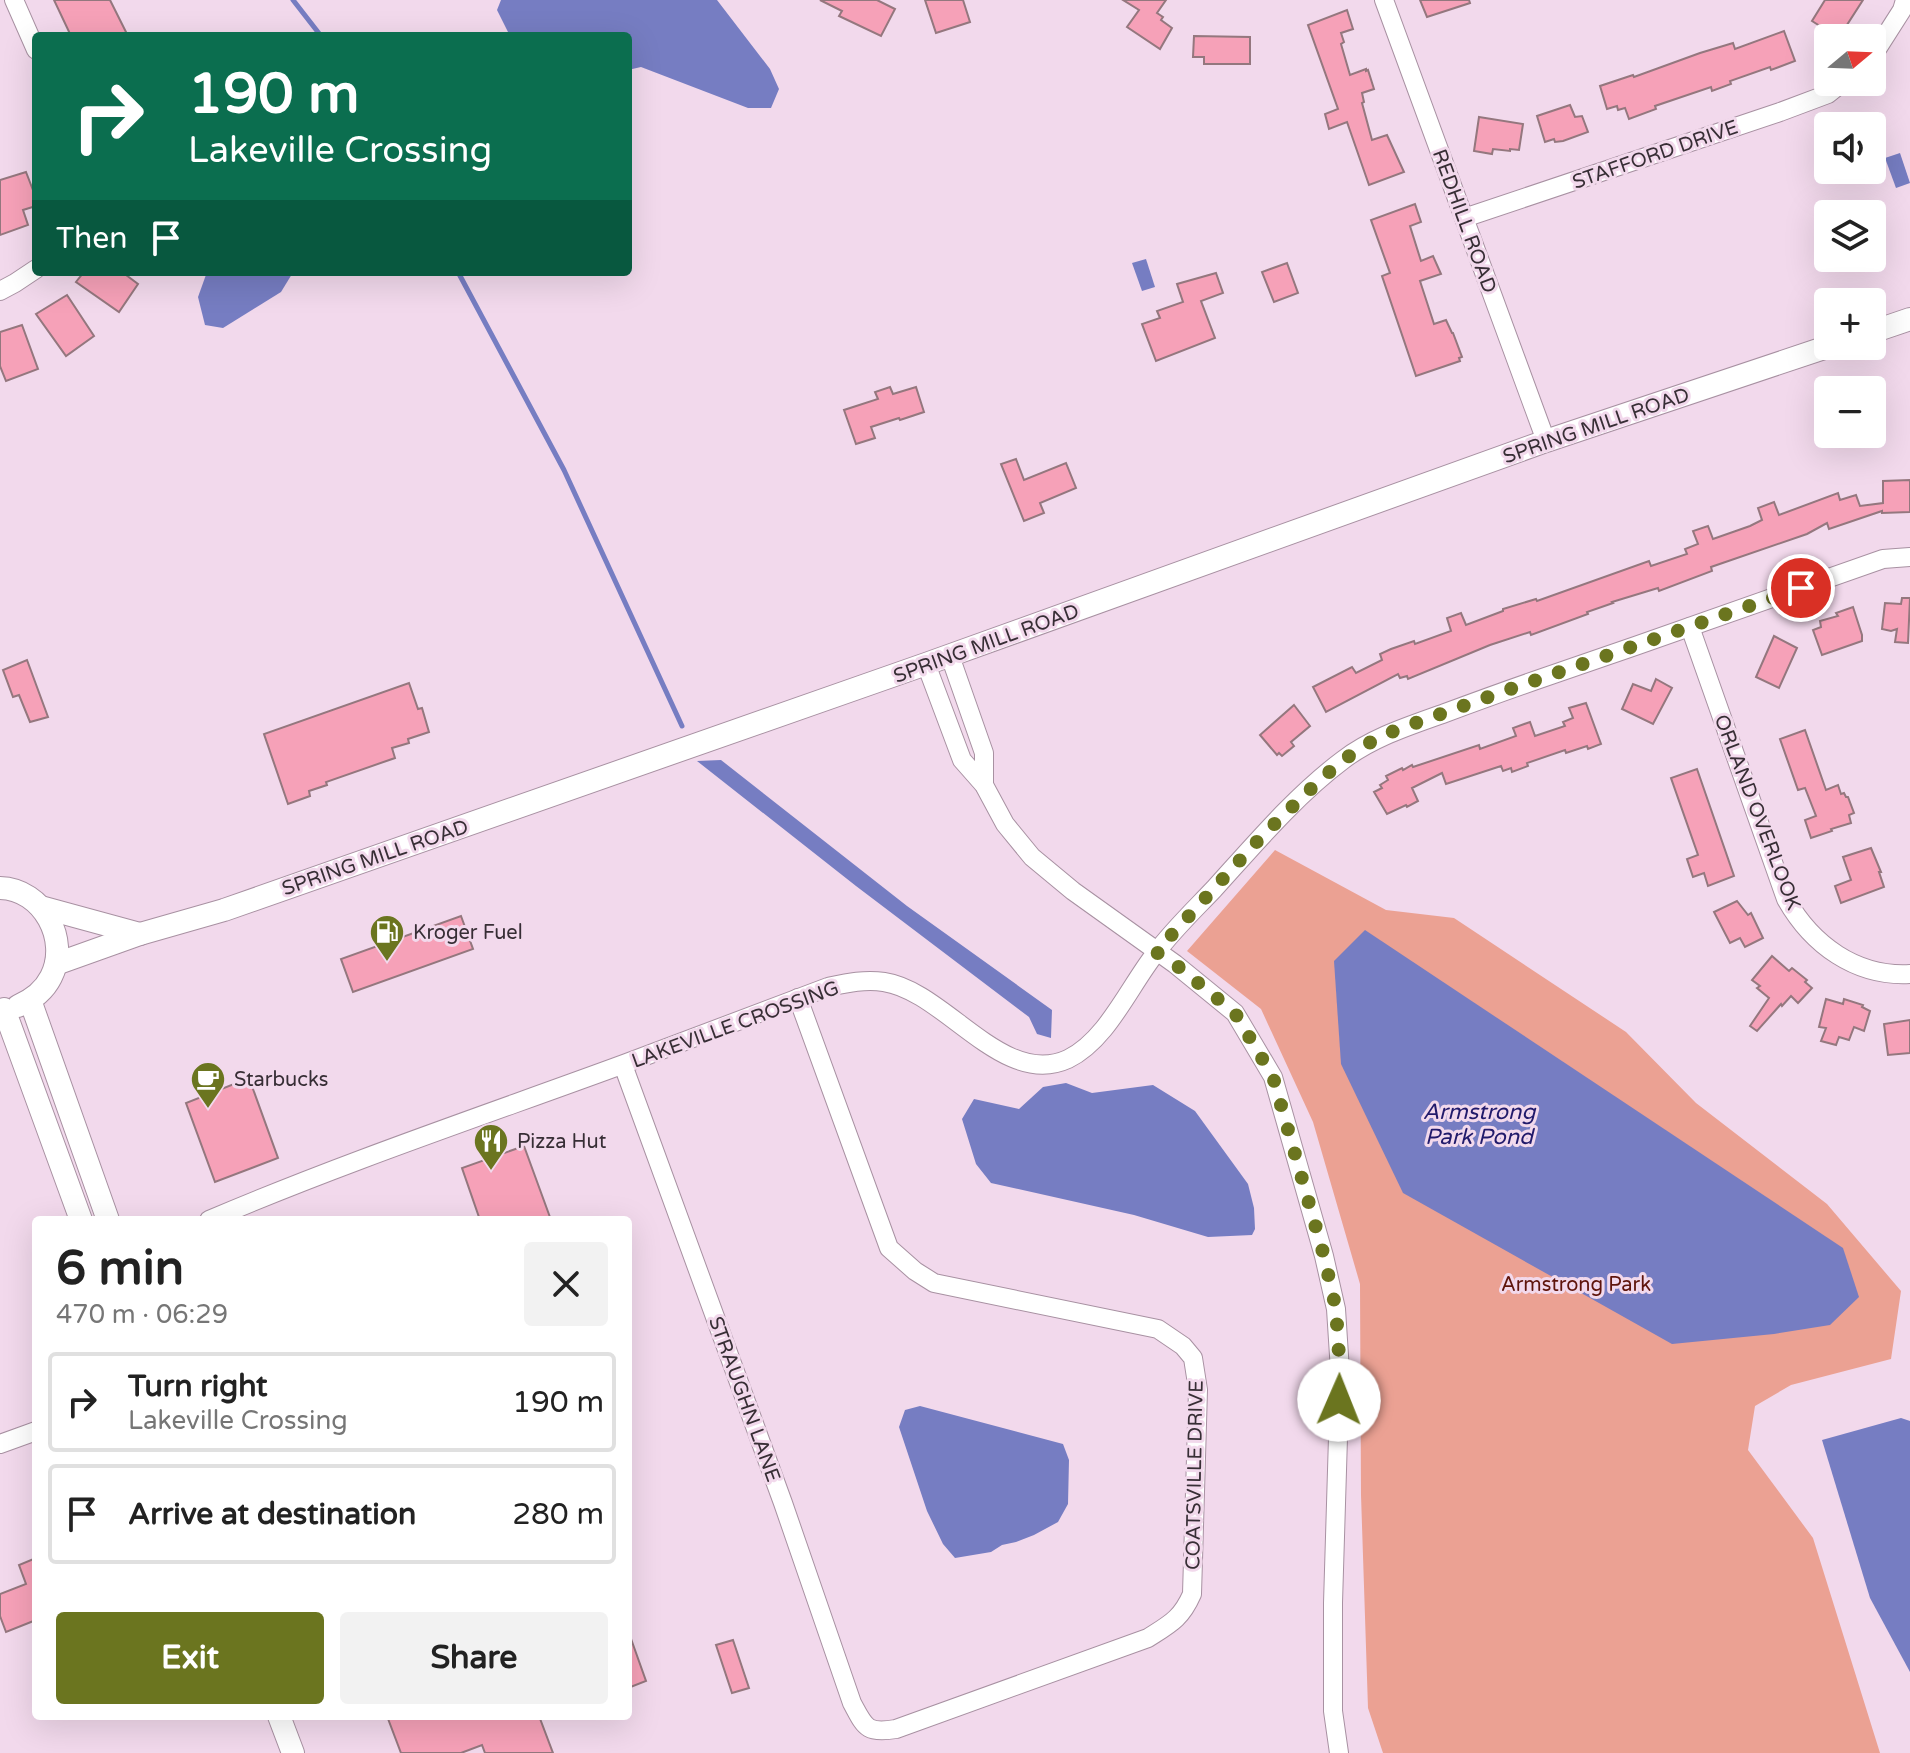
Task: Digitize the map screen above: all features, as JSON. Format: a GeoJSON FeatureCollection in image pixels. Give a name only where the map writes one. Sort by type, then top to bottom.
{"type":"FeatureCollection","features":[{"type":"Feature","properties":{"kind":"street"},"geometry":{"type":"LineString","coordinates":[[14,0],[32,41]]}},
{"type":"Feature","properties":{"kind":"street","name":"REDHILL ROAD"},"geometry":{"type":"LineString","coordinates":[[1384,0],[1546,441]]}},
{"type":"Feature","properties":{"kind":"street"},"geometry":{"type":"LineString","coordinates":[[1886,35],[1905,0]]}},
{"type":"Feature","properties":{"kind":"street","name":"STAFFORD DRIVE"},"geometry":{"type":"LineString","coordinates":[[1464,218],[1823,96]]}},
{"type":"Feature","properties":{"kind":"street"},"geometry":{"type":"LineString","coordinates":[[0,291],[32,271]]}},
{"type":"Feature","properties":{"kind":"street"},"geometry":{"type":"LineString","coordinates":[[1886,327],[1910,319]]}},
{"type":"Feature","properties":{"kind":"street","name":"SPRING MILL ROAD"},"geometry":{"type":"LineString","coordinates":[[56,964],[140,934],[224,910],[950,656],[1546,441],[1814,351]]}},
{"type":"Feature","properties":{"kind":"street","name":"LAKEVILLE CROSSING"},"geometry":{"type":"LineString","coordinates":[[219,1216],[300,1182],[828,987],[861,981],[886,982],[934,1004],[990,1045],[1022,1062],[1046,1064],[1067,1059],[1095,1040],[1156,952],[1263,835],[1319,781],[1365,745],[1396,730],[1489,696],[1883,559],[1910,557]]}},
{"type":"Feature","properties":{"kind":"street","name":"ORLAND OVERLOOK"},"geometry":{"type":"LineString","coordinates":[[1690,627],[1786,899],[1795,915],[1828,950],[1853,964],[1882,972],[1910,974]]}},
{"type":"Feature","properties":{"kind":"street"},"geometry":{"type":"LineString","coordinates":[[950,656],[984,753],[984,785]]}},
{"type":"Feature","properties":{"kind":"street"},"geometry":{"type":"LineString","coordinates":[[926,664],[962,760],[984,785],[1005,824],[1032,857],[1235,1013],[1273,1077],[1336,1309],[1340,1371],[1333,1711],[1339,1753]]}},
{"type":"Feature","properties":{"kind":"street"},"geometry":{"type":"LineString","coordinates":[[2,886],[25,895],[41,907],[53,924],[58,944],[56,964],[42,991],[17,1007],[2,1009],[80,1216]]}},
{"type":"Feature","properties":{"kind":"street"},"geometry":{"type":"LineString","coordinates":[[41,907],[140,934]]}},
{"type":"Feature","properties":{"kind":"street","name":"COATSVILLE DRIVE"},"geometry":{"type":"LineString","coordinates":[[798,998],[889,1248],[934,1283],[1158,1329],[1183,1346],[1193,1358],[1198,1390],[1192,1594],[1184,1611],[1148,1638],[896,1729],[871,1730]]}},
{"type":"Feature","properties":{"kind":"street"},"geometry":{"type":"LineString","coordinates":[[30,1000],[107,1216]]}},
{"type":"Feature","properties":{"kind":"street","name":"STRAUGHN LANE"},"geometry":{"type":"LineString","coordinates":[[623,1065],[783,1503],[852,1703],[864,1725],[871,1730]]}},
{"type":"Feature","properties":{"kind":"street"},"geometry":{"type":"LineString","coordinates":[[0,1444],[32,1432]]}},
{"type":"Feature","properties":{"kind":"street"},"geometry":{"type":"LineString","coordinates":[[281,1720],[293,1753]]}},
{"type":"Feature","properties":{"kind":"green space","name":"Armstrong Park"},"geometry":{"type":"Polygon","coordinates":[[[1275,850],[1386,910],[1454,918],[1626,1032],[1696,1103],[1827,1204],[1901,1291],[1891,1359],[1791,1385],[1755,1406],[1748,1450],[1813,1538],[1880,1753],[1383,1753],[1368,1708],[1361,1495],[1360,1284],[1313,1122],[1261,1009],[1187,951],[1275,850]]]}},
{"type":"Feature","properties":{"kind":"water"},"geometry":{"type":"Polygon","coordinates":[[[501,0],[717,0],[770,69],[779,89],[771,108],[748,108],[641,67],[632,69],[632,32],[508,32],[497,10],[501,0]]]}},
{"type":"Feature","properties":{"kind":"water"},"geometry":{"type":"Polygon","coordinates":[[[1900,153],[1910,183],[1896,188],[1886,158],[1900,153]]]}},
{"type":"Feature","properties":{"kind":"water"},"geometry":{"type":"Polygon","coordinates":[[[1146,259],[1155,287],[1142,291],[1132,263],[1146,259]]]}},
{"type":"Feature","properties":{"kind":"water"},"geometry":{"type":"Polygon","coordinates":[[[206,276],[291,276],[281,292],[223,328],[205,325],[198,297],[206,276]]]}},
{"type":"Feature","properties":{"kind":"water"},"geometry":{"type":"Polygon","coordinates":[[[721,760],[907,906],[1052,1010],[1051,1038],[1037,1034],[1029,1017],[697,761],[721,760]]]}},
{"type":"Feature","properties":{"kind":"water","name":"Armstrong Park Pond"},"geometry":{"type":"Polygon","coordinates":[[[1365,930],[1843,1248],[1859,1297],[1830,1325],[1672,1344],[1403,1193],[1341,1064],[1334,961],[1365,930]]]}},
{"type":"Feature","properties":{"kind":"water"},"geometry":{"type":"Polygon","coordinates":[[[1066,1083],[1092,1093],[1153,1085],[1195,1111],[1248,1184],[1254,1208],[1255,1229],[1252,1235],[1208,1237],[1134,1215],[991,1183],[976,1164],[962,1119],[974,1099],[1019,1109],[1043,1087],[1066,1083]]]}},
{"type":"Feature","properties":{"kind":"water"},"geometry":{"type":"Polygon","coordinates":[[[920,1406],[1063,1444],[1069,1460],[1068,1504],[1058,1522],[991,1552],[955,1558],[943,1544],[927,1511],[899,1427],[905,1410],[920,1406]]]}},
{"type":"Feature","properties":{"kind":"water"},"geometry":{"type":"Polygon","coordinates":[[[1901,1418],[1910,1421],[1910,1672],[1870,1598],[1822,1440],[1901,1418]]]}},
{"type":"Feature","properties":{"kind":"building"},"geometry":{"type":"Polygon","coordinates":[[[54,0],[110,0],[126,32],[69,32],[54,0]]]}},
{"type":"Feature","properties":{"kind":"building"},"geometry":{"type":"Polygon","coordinates":[[[820,0],[877,0],[895,9],[881,36],[839,16],[842,11],[820,0]]]}},
{"type":"Feature","properties":{"kind":"building"},"geometry":{"type":"Polygon","coordinates":[[[925,0],[963,0],[970,22],[936,33],[925,0]]]}},
{"type":"Feature","properties":{"kind":"building"},"geometry":{"type":"Polygon","coordinates":[[[1123,0],[1166,0],[1157,13],[1172,28],[1160,49],[1127,27],[1139,10],[1123,0]]]}},
{"type":"Feature","properties":{"kind":"building"},"geometry":{"type":"Polygon","coordinates":[[[1420,0],[1469,0],[1470,3],[1427,17],[1420,0]]]}},
{"type":"Feature","properties":{"kind":"building"},"geometry":{"type":"Polygon","coordinates":[[[1825,0],[1863,0],[1848,24],[1817,24],[1812,21],[1825,0]]]}},
{"type":"Feature","properties":{"kind":"building"},"geometry":{"type":"Polygon","coordinates":[[[1347,10],[1353,29],[1341,33],[1344,42],[1341,44],[1350,75],[1368,70],[1374,89],[1362,93],[1362,103],[1372,140],[1387,135],[1404,172],[1369,185],[1347,122],[1329,129],[1325,114],[1338,109],[1308,25],[1347,10]]]}},
{"type":"Feature","properties":{"kind":"building"},"geometry":{"type":"Polygon","coordinates":[[[1784,31],[1795,61],[1730,81],[1731,84],[1712,91],[1711,87],[1655,106],[1656,109],[1629,119],[1625,108],[1618,110],[1617,106],[1607,109],[1600,86],[1733,43],[1735,49],[1784,31]]]}},
{"type":"Feature","properties":{"kind":"building"},"geometry":{"type":"Polygon","coordinates":[[[1194,36],[1250,37],[1250,64],[1204,64],[1204,57],[1193,57],[1194,36]]]}},
{"type":"Feature","properties":{"kind":"building"},"geometry":{"type":"Polygon","coordinates":[[[1570,105],[1575,117],[1582,116],[1588,132],[1563,141],[1555,142],[1554,139],[1545,142],[1537,116],[1570,105]]]}},
{"type":"Feature","properties":{"kind":"building"},"geometry":{"type":"Polygon","coordinates":[[[1479,117],[1523,124],[1519,150],[1493,149],[1492,154],[1474,151],[1479,117]]]}},
{"type":"Feature","properties":{"kind":"building"},"geometry":{"type":"Polygon","coordinates":[[[26,172],[32,188],[32,207],[23,210],[28,225],[0,235],[0,180],[26,172]]]}},
{"type":"Feature","properties":{"kind":"building"},"geometry":{"type":"Polygon","coordinates":[[[1415,204],[1421,222],[1410,226],[1421,261],[1433,256],[1441,274],[1420,281],[1434,324],[1446,320],[1462,357],[1460,361],[1416,376],[1382,276],[1390,273],[1371,220],[1415,204]]]}},
{"type":"Feature","properties":{"kind":"building"},"geometry":{"type":"Polygon","coordinates":[[[1287,263],[1298,293],[1274,302],[1262,272],[1287,263]]]}},
{"type":"Feature","properties":{"kind":"building"},"geometry":{"type":"Polygon","coordinates":[[[1216,273],[1223,293],[1201,301],[1215,338],[1156,361],[1142,324],[1160,318],[1157,311],[1183,302],[1177,284],[1216,273]]]}},
{"type":"Feature","properties":{"kind":"building"},"geometry":{"type":"Polygon","coordinates":[[[81,276],[127,276],[138,284],[119,312],[76,282],[81,276]]]}},
{"type":"Feature","properties":{"kind":"building"},"geometry":{"type":"Polygon","coordinates":[[[67,295],[94,336],[66,356],[36,314],[67,295]]]}},
{"type":"Feature","properties":{"kind":"building"},"geometry":{"type":"Polygon","coordinates":[[[22,325],[38,369],[6,381],[0,366],[0,332],[22,325]]]}},
{"type":"Feature","properties":{"kind":"building"},"geometry":{"type":"Polygon","coordinates":[[[890,387],[893,394],[916,387],[924,412],[871,427],[875,438],[856,444],[844,410],[878,399],[875,392],[890,387]]]}},
{"type":"Feature","properties":{"kind":"building"},"geometry":{"type":"Polygon","coordinates":[[[1016,459],[1024,480],[1066,463],[1076,488],[1040,503],[1044,513],[1024,521],[1001,464],[1016,459]]]}},
{"type":"Feature","properties":{"kind":"building"},"geometry":{"type":"Polygon","coordinates":[[[1910,480],[1910,512],[1882,511],[1829,529],[1827,523],[1807,534],[1711,567],[1712,571],[1659,591],[1658,588],[1612,602],[1531,635],[1530,632],[1490,645],[1408,679],[1407,676],[1400,678],[1398,674],[1326,712],[1313,687],[1352,667],[1356,673],[1382,660],[1380,654],[1391,649],[1451,631],[1447,618],[1461,613],[1466,625],[1503,609],[1537,601],[1649,561],[1651,566],[1687,554],[1685,549],[1698,544],[1693,531],[1708,526],[1713,539],[1750,526],[1762,520],[1758,508],[1774,502],[1779,515],[1838,493],[1840,500],[1856,495],[1860,506],[1883,503],[1883,481],[1910,480]]]}},
{"type":"Feature","properties":{"kind":"building"},"geometry":{"type":"Polygon","coordinates":[[[1902,598],[1910,598],[1908,643],[1895,642],[1897,629],[1882,629],[1885,603],[1901,604],[1902,598]]]}},
{"type":"Feature","properties":{"kind":"building"},"geometry":{"type":"Polygon","coordinates":[[[1853,607],[1862,641],[1822,655],[1813,630],[1821,627],[1820,621],[1838,616],[1836,613],[1853,607]]]}},
{"type":"Feature","properties":{"kind":"building"},"geometry":{"type":"Polygon","coordinates":[[[1774,636],[1797,648],[1779,688],[1756,677],[1774,636]]]}},
{"type":"Feature","properties":{"kind":"building"},"geometry":{"type":"Polygon","coordinates":[[[27,660],[48,717],[30,722],[19,695],[13,697],[3,670],[27,660]]]}},
{"type":"Feature","properties":{"kind":"building"},"geometry":{"type":"Polygon","coordinates":[[[1656,679],[1672,688],[1653,724],[1622,709],[1633,684],[1651,691],[1656,679]]]}},
{"type":"Feature","properties":{"kind":"building"},"geometry":{"type":"Polygon","coordinates":[[[409,683],[418,709],[422,708],[429,732],[392,748],[395,758],[326,782],[327,785],[309,791],[310,796],[288,804],[264,734],[409,683]]]}},
{"type":"Feature","properties":{"kind":"building"},"geometry":{"type":"Polygon","coordinates":[[[1586,703],[1601,744],[1566,753],[1565,750],[1527,763],[1528,766],[1512,772],[1511,768],[1503,771],[1501,766],[1446,784],[1442,773],[1412,788],[1418,801],[1387,814],[1374,792],[1388,780],[1386,776],[1402,768],[1479,745],[1480,749],[1516,736],[1513,728],[1530,722],[1535,736],[1565,726],[1563,722],[1573,718],[1569,708],[1586,703]]]}},
{"type":"Feature","properties":{"kind":"building"},"geometry":{"type":"Polygon","coordinates":[[[1294,705],[1310,726],[1291,742],[1294,746],[1282,756],[1277,755],[1260,735],[1294,705]]]}},
{"type":"Feature","properties":{"kind":"building"},"geometry":{"type":"Polygon","coordinates":[[[1805,730],[1826,790],[1838,785],[1841,794],[1848,797],[1854,813],[1849,815],[1851,823],[1811,838],[1805,820],[1816,816],[1805,788],[1798,790],[1780,739],[1805,730]]]}},
{"type":"Feature","properties":{"kind":"building"},"geometry":{"type":"Polygon","coordinates":[[[1697,769],[1734,876],[1708,886],[1704,873],[1693,877],[1687,859],[1698,855],[1671,778],[1697,769]]]}},
{"type":"Feature","properties":{"kind":"building"},"geometry":{"type":"Polygon","coordinates":[[[1871,848],[1884,887],[1841,903],[1835,886],[1851,880],[1843,857],[1871,848]]]}},
{"type":"Feature","properties":{"kind":"building"},"geometry":{"type":"Polygon","coordinates":[[[1737,901],[1748,915],[1751,913],[1763,938],[1745,947],[1740,938],[1730,943],[1714,912],[1737,901]]]}},
{"type":"Feature","properties":{"kind":"building"},"geometry":{"type":"Polygon","coordinates":[[[461,916],[473,949],[353,992],[341,959],[461,916]]]}},
{"type":"Feature","properties":{"kind":"building"},"geometry":{"type":"Polygon","coordinates":[[[1772,956],[1789,971],[1792,968],[1807,980],[1805,982],[1812,988],[1798,1003],[1791,996],[1757,1031],[1750,1026],[1769,998],[1752,980],[1772,956]]]}},
{"type":"Feature","properties":{"kind":"building"},"geometry":{"type":"Polygon","coordinates":[[[1826,999],[1843,1004],[1844,999],[1863,1005],[1870,1011],[1864,1031],[1854,1027],[1849,1040],[1839,1037],[1836,1045],[1821,1041],[1826,1028],[1819,1027],[1826,999]]]}},
{"type":"Feature","properties":{"kind":"building"},"geometry":{"type":"Polygon","coordinates":[[[1910,1020],[1910,1053],[1888,1055],[1884,1024],[1910,1020]]]}},
{"type":"Feature","properties":{"kind":"building"},"geometry":{"type":"Polygon","coordinates":[[[249,1078],[278,1158],[215,1182],[186,1103],[249,1078]]]}},
{"type":"Feature","properties":{"kind":"building"},"geometry":{"type":"Polygon","coordinates":[[[524,1146],[550,1216],[479,1216],[462,1168],[524,1146]]]}},
{"type":"Feature","properties":{"kind":"building"},"geometry":{"type":"Polygon","coordinates":[[[32,1560],[32,1622],[6,1632],[0,1616],[0,1594],[26,1584],[19,1565],[32,1560]]]}},
{"type":"Feature","properties":{"kind":"building"},"geometry":{"type":"Polygon","coordinates":[[[733,1640],[749,1688],[732,1693],[716,1645],[733,1640]]]}},
{"type":"Feature","properties":{"kind":"building"},"geometry":{"type":"Polygon","coordinates":[[[632,1642],[646,1681],[632,1686],[632,1642]]]}},
{"type":"Feature","properties":{"kind":"building"},"geometry":{"type":"Polygon","coordinates":[[[389,1720],[541,1720],[553,1753],[485,1753],[482,1745],[461,1753],[401,1753],[389,1720]]]}},
{"type":"Feature","properties":{"kind":"waterway"},"geometry":{"type":"LineString","coordinates":[[293,0],[318,32]]}},
{"type":"Feature","properties":{"kind":"waterway"},"geometry":{"type":"LineString","coordinates":[[460,276],[564,470],[682,726]]}},
{"type":"Feature","properties":{"kind":"place","name":"Kroger Fuel"},"geometry":{"type":"Point","coordinates":[387,963]}},
{"type":"Feature","properties":{"kind":"place","name":"Starbucks"},"geometry":{"type":"Point","coordinates":[208,1110]}},
{"type":"Feature","properties":{"kind":"place","name":"Pizza Hut"},"geometry":{"type":"Point","coordinates":[491,1172]}},
{"type":"Feature","properties":{"kind":"route"},"geometry":{"type":"LineString","coordinates":[[1339,1400],[1336,1309],[1273,1077],[1235,1013],[1156,952],[1263,835],[1319,781],[1365,745],[1396,730],[1801,588]]}}]}
